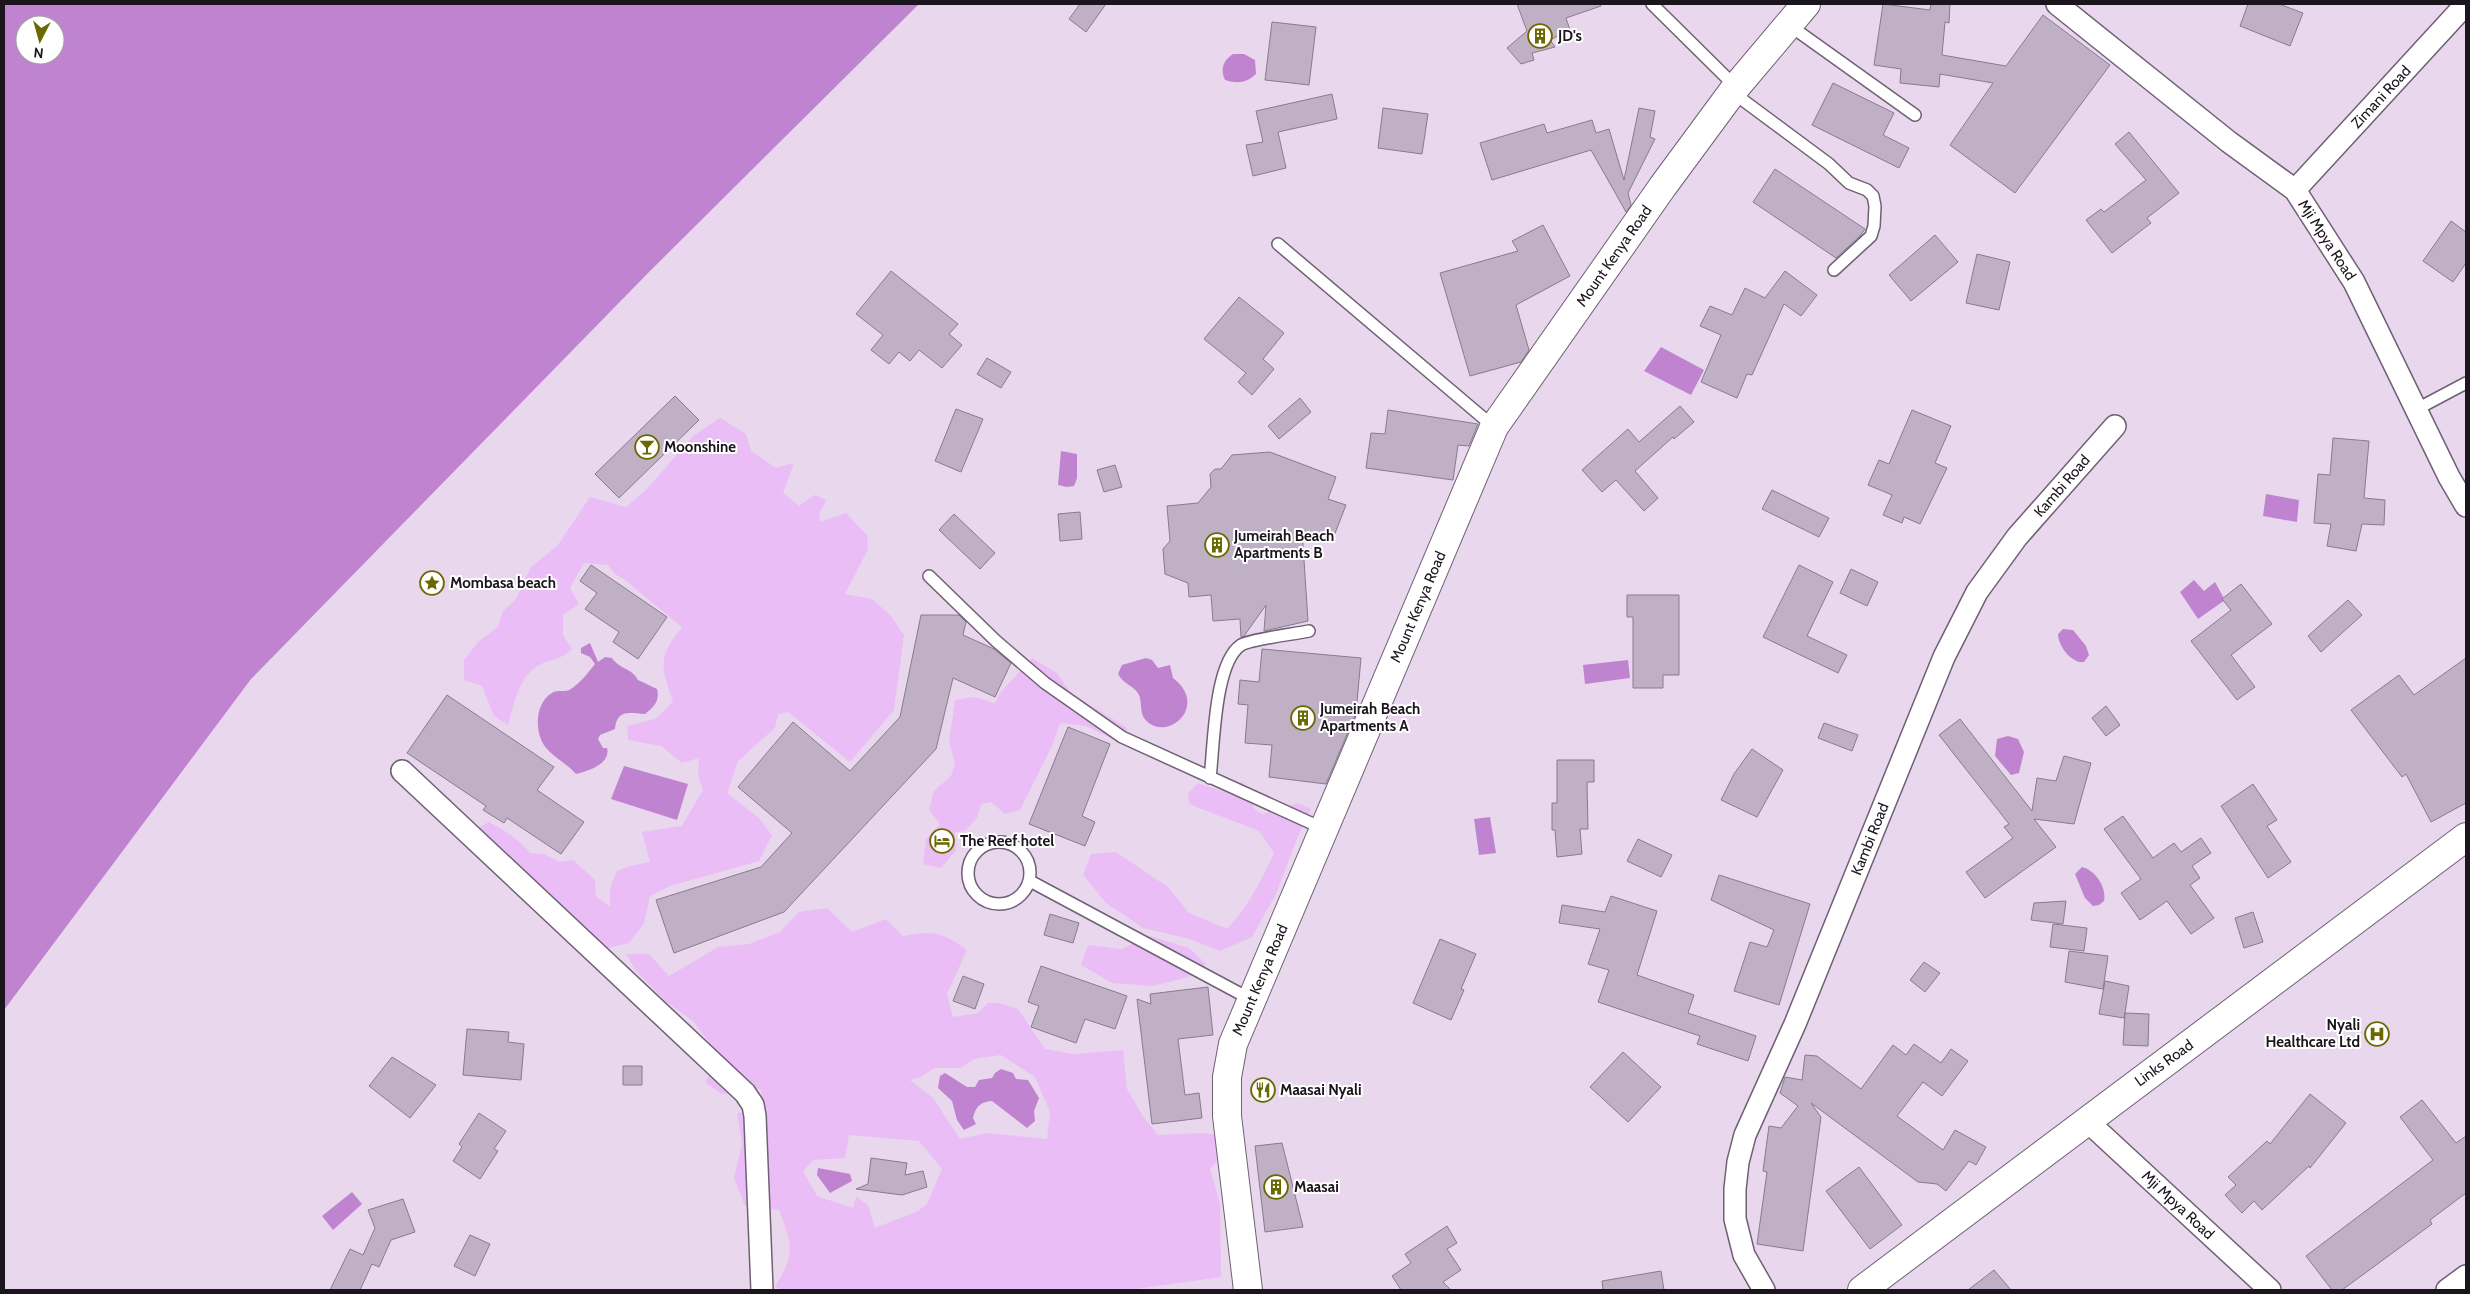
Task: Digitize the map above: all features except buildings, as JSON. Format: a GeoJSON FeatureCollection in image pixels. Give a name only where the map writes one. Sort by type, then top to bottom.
{"type":"FeatureCollection","features":[{"type":"Feature","properties":{"kind":"main road","name":"Mount Kenya Road"},"geometry":{"type":"LineString","coordinates":[[1248,1290],[1227,1116],[1227,1077],[1233,1044],[1494,427],[1734,90],[1806,4]]}},
{"type":"Feature","properties":{"kind":"main road","name":"Links Road"},"geometry":{"type":"LineString","coordinates":[[1862,1290],[2086,1120],[2466,837]]}},
{"type":"Feature","properties":{"kind":"street","name":"Mji Mpya Road"},"geometry":{"type":"LineString","coordinates":[[2057,4],[2228,142],[2295,190],[2354,282],[2449,477],[2466,506]]}},
{"type":"Feature","properties":{"kind":"street","name":"Zimani Road"},"geometry":{"type":"LineString","coordinates":[[2295,190],[2466,4]]}},
{"type":"Feature","properties":{"kind":"street","name":"Kambi Road"},"geometry":{"type":"LineString","coordinates":[[1764,1290],[1744,1255],[1735,1219],[1734,1188],[1745,1135],[1795,1024],[1944,657],[1977,592],[2017,537],[2114,426]]}},
{"type":"Feature","properties":{"kind":"street"},"geometry":{"type":"LineString","coordinates":[[402,771],[745,1094],[753,1105],[762,1290]]}},
{"type":"Feature","properties":{"kind":"street","name":"Mji Mpya Road"},"geometry":{"type":"LineString","coordinates":[[2086,1120],[2270,1290]]}},
{"type":"Feature","properties":{"kind":"street"},"geometry":{"type":"LineString","coordinates":[[2447,1290],[2466,1276]]}},
{"type":"Feature","properties":{"kind":"lane"},"geometry":{"type":"LineString","coordinates":[[1652,4],[1734,90],[1829,164],[1849,182],[1867,190],[1873,196],[1876,206],[1871,236],[1834,270]]}},
{"type":"Feature","properties":{"kind":"lane"},"geometry":{"type":"LineString","coordinates":[[1789,25],[1915,115]]}},
{"type":"Feature","properties":{"kind":"lane"},"geometry":{"type":"LineString","coordinates":[[1278,244],[1494,427]]}},
{"type":"Feature","properties":{"kind":"lane"},"geometry":{"type":"LineString","coordinates":[[2417,409],[2466,382]]}},
{"type":"Feature","properties":{"kind":"lane"},"geometry":{"type":"LineString","coordinates":[[929,576],[996,641],[1045,683],[1122,737],[1324,829]]}},
{"type":"Feature","properties":{"kind":"lane"},"geometry":{"type":"LineString","coordinates":[[1210,778],[1219,687],[1231,656],[1242,644],[1309,631]]}},
{"type":"Feature","properties":{"kind":"lane"},"geometry":{"type":"LineString","coordinates":[[1003,842],[1019,849],[1029,863],[1030,881],[1021,896],[1005,904],[987,902],[973,891],[968,874],[972,857],[985,845],[1003,842]]}},
{"type":"Feature","properties":{"kind":"lane"},"geometry":{"type":"LineString","coordinates":[[1030,881],[1252,1000]]}},
{"type":"Feature","properties":{"kind":"shaded area"},"geometry":{"type":"Polygon","coordinates":[[[4,4],[919,4],[649,272],[251,679],[4,1010],[4,4]]]}},
{"type":"Feature","properties":{"kind":"shaded area"},"geometry":{"type":"Polygon","coordinates":[[[1233,54],[1244,54],[1255,60],[1256,74],[1242,82],[1225,80],[1223,66],[1233,54]]]}},
{"type":"Feature","properties":{"kind":"shaded area"},"geometry":{"type":"Polygon","coordinates":[[[1661,347],[1704,370],[1691,395],[1644,371],[1661,347]]]}},
{"type":"Feature","properties":{"kind":"shaded area"},"geometry":{"type":"Polygon","coordinates":[[[720,418],[746,434],[751,451],[776,468],[794,463],[783,493],[799,506],[815,495],[826,500],[819,515],[820,522],[846,513],[867,535],[868,549],[845,594],[872,599],[891,616],[904,635],[894,710],[850,762],[788,712],[778,714],[775,728],[738,761],[727,793],[759,818],[772,835],[759,861],[670,886],[650,896],[644,924],[629,943],[608,948],[584,930],[565,909],[544,896],[478,828],[489,822],[516,839],[530,853],[544,854],[559,862],[573,860],[595,880],[596,896],[610,907],[610,888],[617,871],[650,862],[642,832],[682,826],[703,790],[698,775],[699,758],[682,763],[661,746],[628,740],[627,726],[655,719],[673,702],[666,679],[664,663],[668,647],[682,627],[615,574],[608,565],[584,563],[570,588],[579,604],[563,615],[563,635],[572,649],[561,657],[541,664],[527,675],[518,691],[508,725],[494,716],[482,686],[464,680],[464,660],[479,641],[498,627],[503,611],[516,599],[531,567],[558,545],[590,497],[626,507],[646,490],[693,436],[720,418]]]}},
{"type":"Feature","properties":{"kind":"shaded area"},"geometry":{"type":"Polygon","coordinates":[[[1061,451],[1077,454],[1077,478],[1074,486],[1058,485],[1061,451]]]}},
{"type":"Feature","properties":{"kind":"shaded area"},"geometry":{"type":"Polygon","coordinates":[[[2266,494],[2299,500],[2297,522],[2263,516],[2266,494]]]}},
{"type":"Feature","properties":{"kind":"shaded area"},"geometry":{"type":"Polygon","coordinates":[[[2194,580],[2204,591],[2215,582],[2225,600],[2198,619],[2180,592],[2194,580]]]}},
{"type":"Feature","properties":{"kind":"shaded area"},"geometry":{"type":"Polygon","coordinates":[[[2063,629],[2073,630],[2086,646],[2089,655],[2084,662],[2079,662],[2070,657],[2063,649],[2058,634],[2063,629]]]}},
{"type":"Feature","properties":{"kind":"shaded area"},"geometry":{"type":"Polygon","coordinates":[[[590,643],[598,662],[605,657],[612,658],[638,680],[657,689],[658,697],[654,706],[645,714],[629,713],[621,715],[618,718],[615,729],[600,735],[598,739],[603,748],[607,748],[606,758],[598,766],[576,774],[547,749],[540,736],[538,719],[539,711],[546,698],[554,692],[571,689],[581,681],[595,664],[590,657],[581,653],[581,648],[590,643]]]}},
{"type":"Feature","properties":{"kind":"shaded area"},"geometry":{"type":"Polygon","coordinates":[[[1032,658],[1057,673],[1071,693],[1127,728],[1127,746],[1086,726],[1060,723],[1052,746],[1020,810],[1005,814],[991,802],[981,804],[977,818],[965,831],[955,832],[956,850],[941,868],[923,864],[926,839],[940,824],[929,810],[934,791],[951,776],[955,763],[949,742],[955,700],[973,697],[995,703],[1000,693],[1032,658]]]}},
{"type":"Feature","properties":{"kind":"shaded area"},"geometry":{"type":"Polygon","coordinates":[[[1146,658],[1152,660],[1158,668],[1170,665],[1173,678],[1183,689],[1187,700],[1186,711],[1172,725],[1162,727],[1153,725],[1144,718],[1139,695],[1118,674],[1122,665],[1146,658]]]}},
{"type":"Feature","properties":{"kind":"shaded area"},"geometry":{"type":"Polygon","coordinates":[[[1628,660],[1630,678],[1585,684],[1583,665],[1628,660]]]}},
{"type":"Feature","properties":{"kind":"shaded area"},"geometry":{"type":"Polygon","coordinates":[[[2008,736],[2018,739],[2024,752],[2019,773],[2011,775],[1995,756],[1997,739],[2008,736]]]}},
{"type":"Feature","properties":{"kind":"shaded area"},"geometry":{"type":"Polygon","coordinates":[[[624,766],[688,784],[677,820],[611,799],[624,766]]]}},
{"type":"Feature","properties":{"kind":"shaded area"},"geometry":{"type":"Polygon","coordinates":[[[1243,782],[1255,810],[1263,814],[1298,803],[1311,809],[1298,836],[1276,894],[1252,937],[1220,951],[1190,939],[1143,928],[1106,903],[1083,875],[1091,854],[1116,852],[1168,887],[1189,913],[1227,929],[1253,893],[1274,853],[1259,831],[1189,804],[1188,793],[1198,783],[1222,791],[1243,782]]]}},
{"type":"Feature","properties":{"kind":"shaded area"},"geometry":{"type":"Polygon","coordinates":[[[1490,817],[1496,853],[1479,855],[1474,819],[1490,817]]]}},
{"type":"Feature","properties":{"kind":"shaded area"},"geometry":{"type":"Polygon","coordinates":[[[2082,867],[2095,875],[2102,885],[2104,901],[2099,905],[2093,906],[2085,898],[2075,874],[2082,867]]]}},
{"type":"Feature","properties":{"kind":"shaded area"},"geometry":{"type":"Polygon","coordinates":[[[827,908],[852,932],[886,919],[903,936],[929,933],[951,939],[967,950],[947,994],[953,1017],[978,1013],[988,1003],[999,1003],[1018,1009],[1045,1049],[1073,1054],[1123,1050],[1127,1089],[1143,1116],[1158,1135],[1202,1133],[1220,1135],[1219,1159],[1210,1169],[1220,1204],[1221,1277],[1128,1290],[784,1290],[775,1287],[786,1266],[790,1249],[787,1232],[779,1210],[745,1206],[734,1178],[742,1144],[737,1113],[762,1109],[761,1089],[722,1094],[705,1082],[720,1057],[693,1021],[665,1001],[636,971],[626,954],[649,954],[669,976],[718,947],[749,944],[780,932],[799,912],[827,908]],[[1001,1055],[974,1059],[960,1068],[934,1068],[921,1077],[910,1080],[933,1098],[960,1139],[987,1133],[1047,1139],[1050,1112],[1035,1077],[1001,1055]],[[849,1135],[845,1158],[813,1160],[803,1171],[817,1196],[853,1208],[856,1197],[868,1205],[875,1228],[918,1211],[927,1204],[942,1169],[919,1141],[849,1135]]]}},
{"type":"Feature","properties":{"kind":"shaded area"},"geometry":{"type":"Polygon","coordinates":[[[1150,936],[1189,948],[1206,964],[1188,977],[1153,986],[1112,983],[1081,965],[1088,945],[1121,949],[1150,936]]]}},
{"type":"Feature","properties":{"kind":"shaded area"},"geometry":{"type":"Polygon","coordinates":[[[1001,1069],[1013,1073],[1016,1079],[1028,1080],[1039,1098],[1034,1111],[1035,1121],[1027,1128],[992,1101],[984,1102],[979,1105],[973,1118],[976,1124],[964,1130],[957,1120],[952,1101],[938,1088],[940,1076],[945,1073],[967,1087],[975,1087],[979,1080],[992,1078],[1001,1069]]]}},
{"type":"Feature","properties":{"kind":"shaded area"},"geometry":{"type":"Polygon","coordinates":[[[818,1168],[850,1174],[852,1181],[830,1193],[817,1175],[818,1168]]]}},
{"type":"Feature","properties":{"kind":"shaded area"},"geometry":{"type":"Polygon","coordinates":[[[352,1192],[362,1204],[333,1230],[322,1216],[352,1192]]]}},
{"type":"Feature","properties":{"kind":"place","name":"JD's"},"geometry":{"type":"Point","coordinates":[1540,36]}},
{"type":"Feature","properties":{"kind":"place","name":"Moonshine"},"geometry":{"type":"Point","coordinates":[647,447]}},
{"type":"Feature","properties":{"kind":"place","name":"Jumeirah Beach Apartments B"},"geometry":{"type":"Point","coordinates":[1217,545]}},
{"type":"Feature","properties":{"kind":"place","name":"Mombasa beach"},"geometry":{"type":"Point","coordinates":[432,583]}},
{"type":"Feature","properties":{"kind":"place","name":"Jumeirah Beach Apartments A"},"geometry":{"type":"Point","coordinates":[1303,718]}},
{"type":"Feature","properties":{"kind":"place","name":"The Reef hotel"},"geometry":{"type":"Point","coordinates":[942,841]}},
{"type":"Feature","properties":{"kind":"place","name":"Nyali Healthcare Ltd"},"geometry":{"type":"Point","coordinates":[2377,1034]}},
{"type":"Feature","properties":{"kind":"place","name":"Maasai Nyali"},"geometry":{"type":"Point","coordinates":[1263,1090]}},
{"type":"Feature","properties":{"kind":"place","name":"Maasai"},"geometry":{"type":"Point","coordinates":[1276,1187]}}]}
